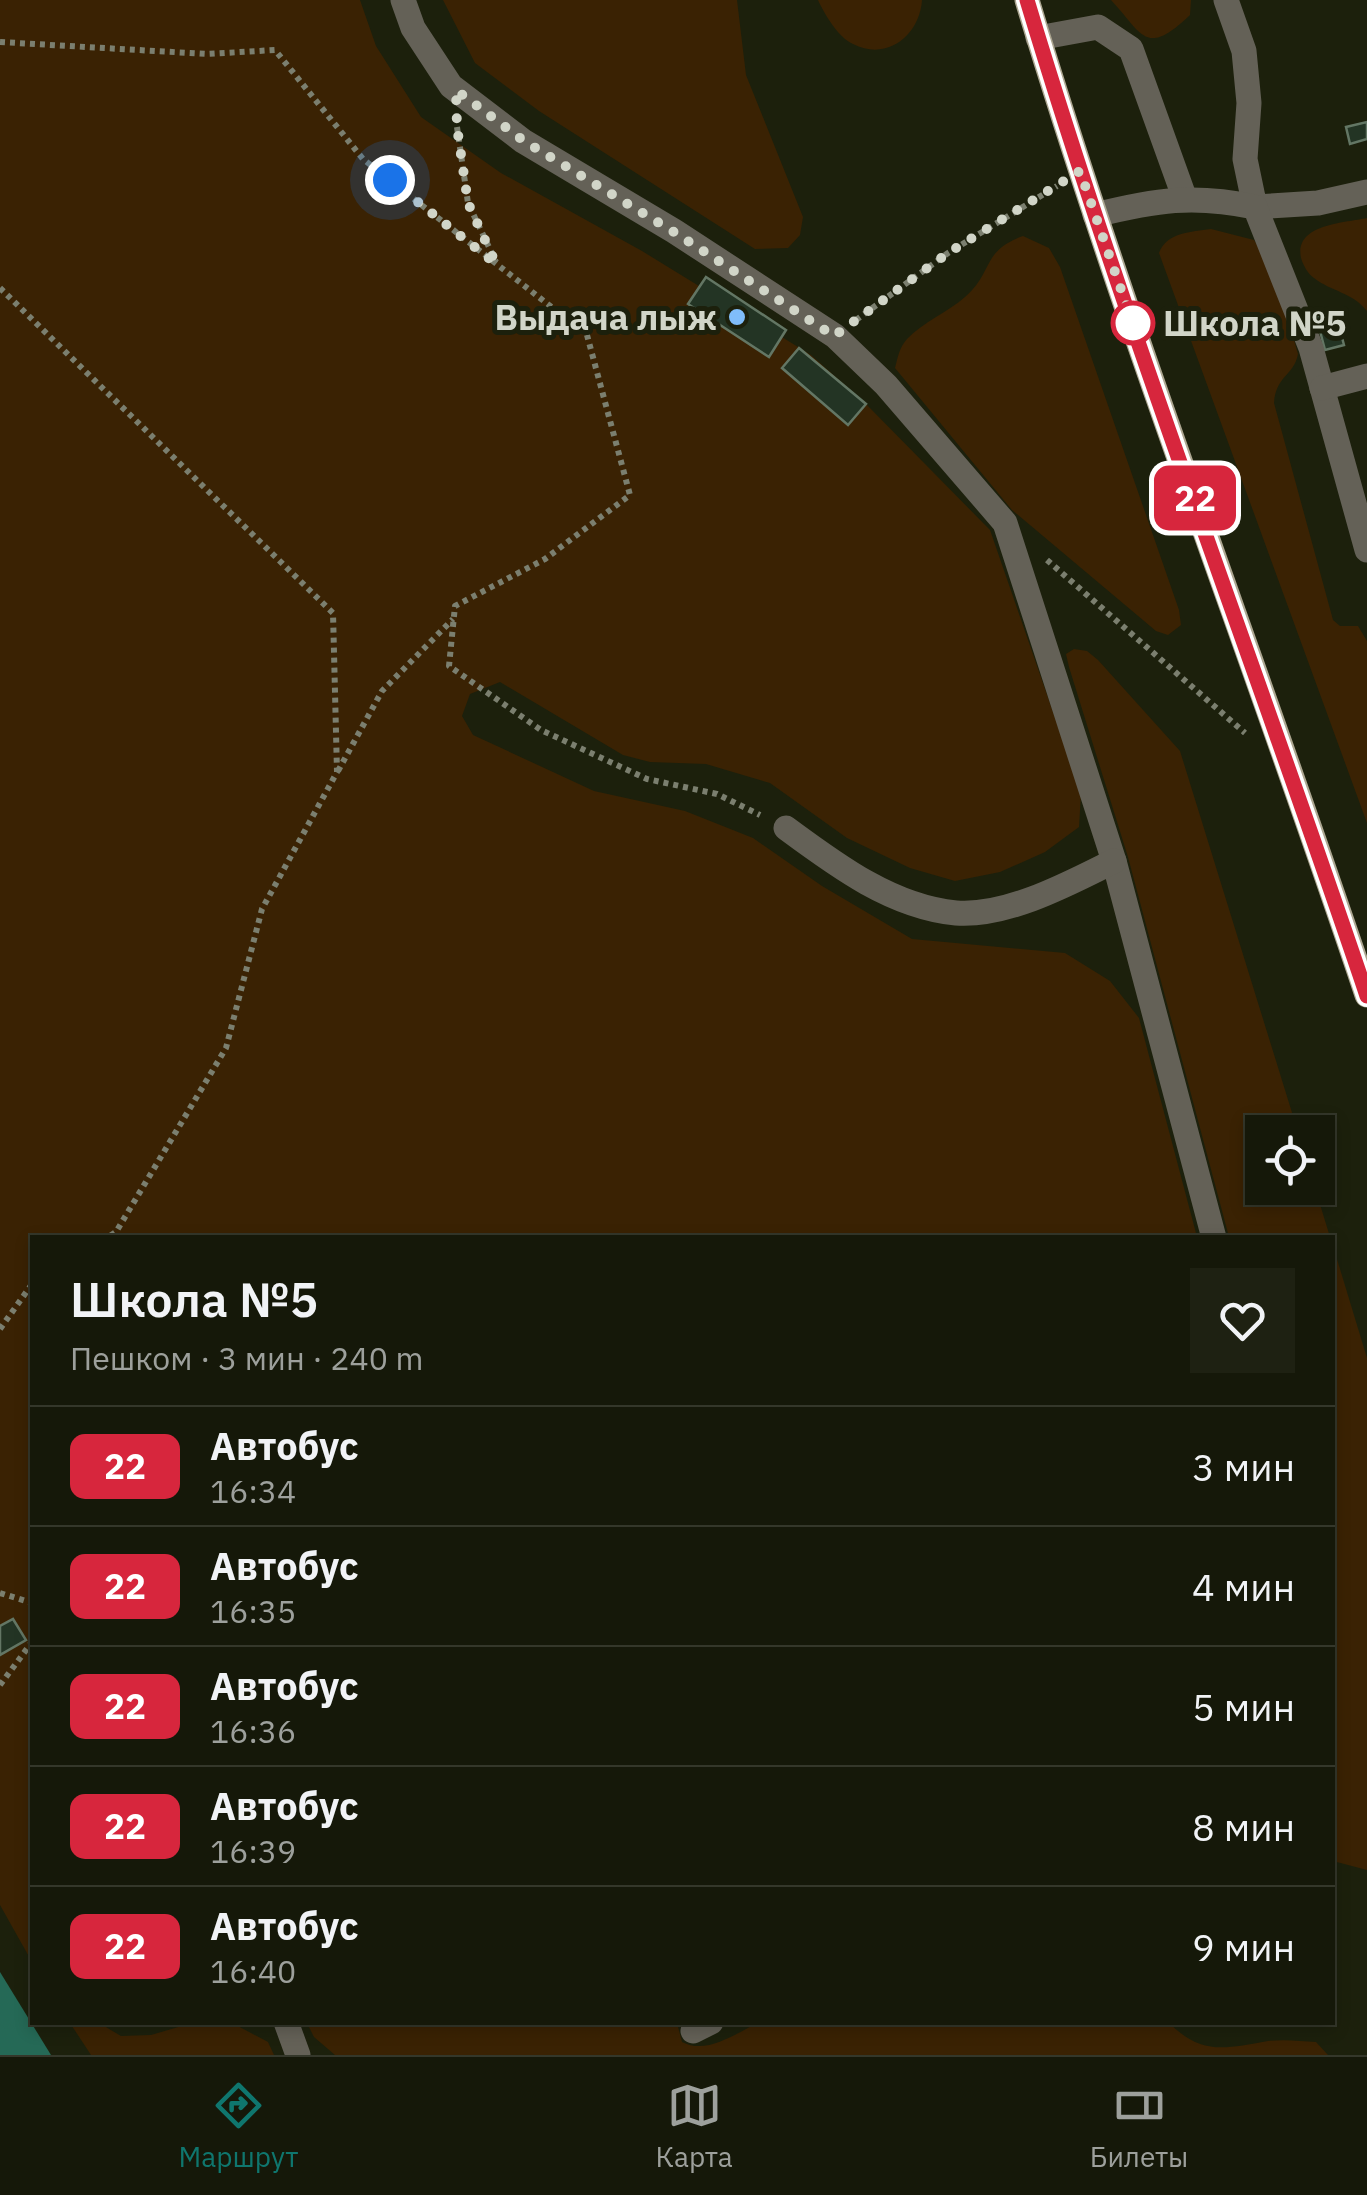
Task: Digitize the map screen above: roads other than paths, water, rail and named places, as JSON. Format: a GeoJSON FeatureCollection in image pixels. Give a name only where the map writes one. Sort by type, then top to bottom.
{"type":"FeatureCollection","features":[{"type":"Feature","properties":{"kind":"main road"},"geometry":{"type":"LineString","coordinates":[[1026,0],[1095,216],[1367,996]]}},
{"type":"Feature","properties":{"kind":"street"},"geometry":{"type":"LineString","coordinates":[[404,0],[413,28],[456,90],[524,141],[834,336],[886,385],[1005,523],[1114,861],[1213,1235]]}},
{"type":"Feature","properties":{"kind":"street"},"geometry":{"type":"LineString","coordinates":[[1226,0],[1244,51],[1249,103],[1245,159],[1255,207],[1311,348],[1361,506],[1367,550]]}},
{"type":"Feature","properties":{"kind":"street"},"geometry":{"type":"LineString","coordinates":[[1038,38],[1098,27],[1131,50],[1186,199]]}},
{"type":"Feature","properties":{"kind":"street"},"geometry":{"type":"LineString","coordinates":[[1095,216],[1151,202],[1215,199],[1255,207],[1318,203],[1367,192]]}},
{"type":"Feature","properties":{"kind":"street"},"geometry":{"type":"LineString","coordinates":[[1322,388],[1367,376]]}},
{"type":"Feature","properties":{"kind":"street"},"geometry":{"type":"LineString","coordinates":[[786,828],[835,864],[905,902],[958,913],[1004,906],[1058,889],[1114,861]]}},
{"type":"Feature","properties":{"kind":"street"},"geometry":{"type":"LineString","coordinates":[[287,2025],[298,2055]]}},
{"type":"Feature","properties":{"kind":"water"},"geometry":{"type":"Polygon","coordinates":[[[0,1972],[51,2055],[0,2055],[0,1972]]]}},
{"type":"Feature","properties":{"kind":"place","name":"Выдача лыж"},"geometry":{"type":"Point","coordinates":[737,317]}},
{"type":"Feature","properties":{"kind":"place","name":"Школа №5"},"geometry":{"type":"Point","coordinates":[1133,323]}}]}
